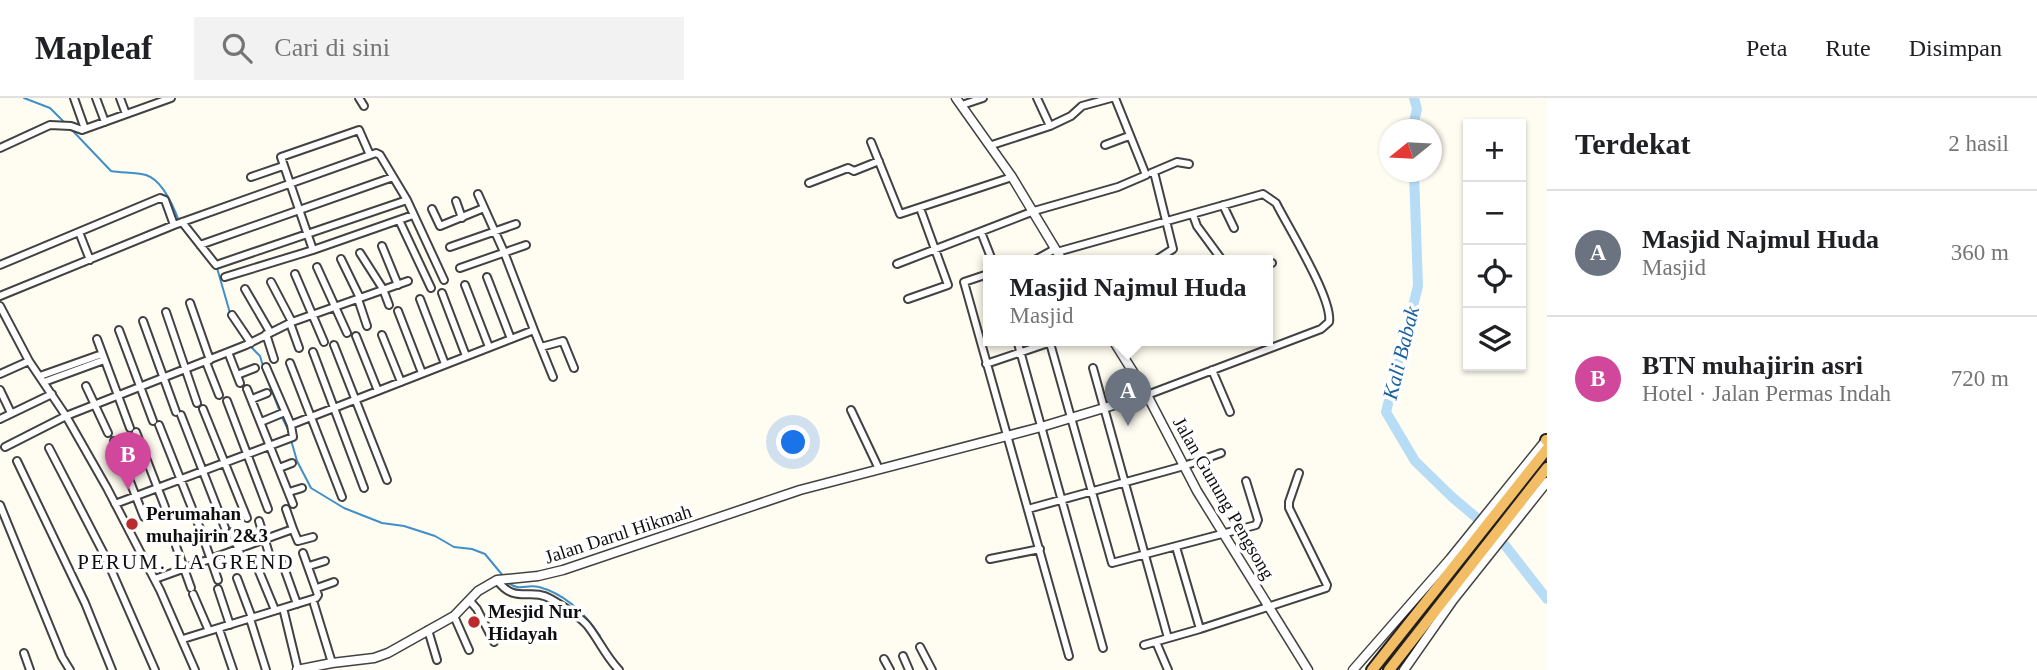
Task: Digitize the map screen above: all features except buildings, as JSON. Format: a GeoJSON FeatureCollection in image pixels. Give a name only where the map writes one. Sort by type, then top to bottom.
{"type":"FeatureCollection","features":[{"type":"Feature","properties":{"kind":"highway"},"geometry":{"type":"LineString","coordinates":[[1390,670],[1471,572],[1537,476],[1547,443]]}},
{"type":"Feature","properties":{"kind":"highway"},"geometry":{"type":"LineString","coordinates":[[1372,670],[1454,561],[1547,468]]}},
{"type":"Feature","properties":{"kind":"street"},"geometry":{"type":"LineString","coordinates":[[74,98],[85,129]]}},
{"type":"Feature","properties":{"kind":"street"},"geometry":{"type":"LineString","coordinates":[[96,98],[105,122]]}},
{"type":"Feature","properties":{"kind":"street"},"geometry":{"type":"LineString","coordinates":[[120,98],[126,114]]}},
{"type":"Feature","properties":{"kind":"street"},"geometry":{"type":"LineString","coordinates":[[0,148],[48,125],[85,129],[150,102],[171,98]]}},
{"type":"Feature","properties":{"kind":"street"},"geometry":{"type":"LineString","coordinates":[[359,98],[364,106]]}},
{"type":"Feature","properties":{"kind":"street"},"geometry":{"type":"LineString","coordinates":[[983,98],[959,102],[992,145],[1058,254],[1263,194],[1276,202],[1312,270],[1330,316],[1325,327],[1147,395]]}},
{"type":"Feature","properties":{"kind":"street"},"geometry":{"type":"LineString","coordinates":[[1037,98],[1050,126]]}},
{"type":"Feature","properties":{"kind":"street"},"geometry":{"type":"LineString","coordinates":[[992,145],[1050,126],[1071,116],[1082,106],[1113,98],[1146,175]]}},
{"type":"Feature","properties":{"kind":"street"},"geometry":{"type":"LineString","coordinates":[[313,250],[282,157],[358,130],[370,155]]}},
{"type":"Feature","properties":{"kind":"street"},"geometry":{"type":"LineString","coordinates":[[1105,145],[1129,136]]}},
{"type":"Feature","properties":{"kind":"street"},"geometry":{"type":"LineString","coordinates":[[871,142],[900,214],[1012,177]]}},
{"type":"Feature","properties":{"kind":"street"},"geometry":{"type":"LineString","coordinates":[[0,296],[178,223],[370,155],[380,155],[407,200],[444,280]]}},
{"type":"Feature","properties":{"kind":"street"},"geometry":{"type":"LineString","coordinates":[[809,183],[848,168],[854,171],[879,162]]}},
{"type":"Feature","properties":{"kind":"street"},"geometry":{"type":"LineString","coordinates":[[897,264],[1034,211],[1118,187],[1177,162],[1189,164]]}},
{"type":"Feature","properties":{"kind":"street"},"geometry":{"type":"LineString","coordinates":[[251,177],[283,166]]}},
{"type":"Feature","properties":{"kind":"street"},"geometry":{"type":"LineString","coordinates":[[1154,172],[1173,250],[1164,255]]}},
{"type":"Feature","properties":{"kind":"street"},"geometry":{"type":"LineString","coordinates":[[200,245],[393,177]]}},
{"type":"Feature","properties":{"kind":"street"},"geometry":{"type":"LineString","coordinates":[[478,194],[553,377]]}},
{"type":"Feature","properties":{"kind":"street"},"geometry":{"type":"LineString","coordinates":[[0,265],[160,198],[178,223],[216,265],[407,200]]}},
{"type":"Feature","properties":{"kind":"street"},"geometry":{"type":"LineString","coordinates":[[456,201],[462,218]]}},
{"type":"Feature","properties":{"kind":"street"},"geometry":{"type":"LineString","coordinates":[[1223,205],[1234,228]]}},
{"type":"Feature","properties":{"kind":"street"},"geometry":{"type":"LineString","coordinates":[[432,209],[440,226],[484,208]]}},
{"type":"Feature","properties":{"kind":"street"},"geometry":{"type":"LineString","coordinates":[[908,299],[948,286],[920,208]]}},
{"type":"Feature","properties":{"kind":"street"},"geometry":{"type":"LineString","coordinates":[[225,277],[413,215]]}},
{"type":"Feature","properties":{"kind":"street"},"geometry":{"type":"LineString","coordinates":[[1193,215],[1197,226],[1218,255]]}},
{"type":"Feature","properties":{"kind":"street"},"geometry":{"type":"LineString","coordinates":[[399,220],[431,288]]}},
{"type":"Feature","properties":{"kind":"street"},"geometry":{"type":"LineString","coordinates":[[450,247],[516,224]]}},
{"type":"Feature","properties":{"kind":"street"},"geometry":{"type":"LineString","coordinates":[[79,232],[90,260]]}},
{"type":"Feature","properties":{"kind":"street"},"geometry":{"type":"LineString","coordinates":[[981,232],[990,255]]}},
{"type":"Feature","properties":{"kind":"street"},"geometry":{"type":"LineString","coordinates":[[460,268],[526,245]]}},
{"type":"Feature","properties":{"kind":"street"},"geometry":{"type":"LineString","coordinates":[[382,246],[398,285]]}},
{"type":"Feature","properties":{"kind":"street"},"geometry":{"type":"LineString","coordinates":[[360,253],[383,289],[389,305]]}},
{"type":"Feature","properties":{"kind":"street"},"geometry":{"type":"LineString","coordinates":[[341,259],[359,298],[367,326]]}},
{"type":"Feature","properties":{"kind":"street"},"geometry":{"type":"LineString","coordinates":[[317,267],[347,333]]}},
{"type":"Feature","properties":{"kind":"street"},"geometry":{"type":"LineString","coordinates":[[295,274],[324,342]]}},
{"type":"Feature","properties":{"kind":"street"},"geometry":{"type":"LineString","coordinates":[[983,276],[964,282],[1069,656]]}},
{"type":"Feature","properties":{"kind":"street"},"geometry":{"type":"LineString","coordinates":[[487,277],[511,339]]}},
{"type":"Feature","properties":{"kind":"street"},"geometry":{"type":"LineString","coordinates":[[5,447],[66,416],[116,395],[208,361],[291,323],[408,281]]}},
{"type":"Feature","properties":{"kind":"street"},"geometry":{"type":"LineString","coordinates":[[271,282],[291,323],[299,348]]}},
{"type":"Feature","properties":{"kind":"street"},"geometry":{"type":"LineString","coordinates":[[466,285],[489,347]]}},
{"type":"Feature","properties":{"kind":"street"},"geometry":{"type":"LineString","coordinates":[[245,289],[268,333],[274,359]]}},
{"type":"Feature","properties":{"kind":"street"},"geometry":{"type":"LineString","coordinates":[[442,293],[466,356]]}},
{"type":"Feature","properties":{"kind":"street"},"geometry":{"type":"LineString","coordinates":[[420,299],[445,365]]}},
{"type":"Feature","properties":{"kind":"street"},"geometry":{"type":"LineString","coordinates":[[190,303],[219,396]]}},
{"type":"Feature","properties":{"kind":"street"},"geometry":{"type":"LineString","coordinates":[[0,306],[29,361],[66,416],[115,504],[155,579],[195,670]]}},
{"type":"Feature","properties":{"kind":"street"},"geometry":{"type":"LineString","coordinates":[[398,311],[422,373]]}},
{"type":"Feature","properties":{"kind":"street"},"geometry":{"type":"LineString","coordinates":[[166,312],[200,406],[226,462],[247,518]]}},
{"type":"Feature","properties":{"kind":"street"},"geometry":{"type":"LineString","coordinates":[[232,315],[248,344]]}},
{"type":"Feature","properties":{"kind":"street"},"geometry":{"type":"LineString","coordinates":[[142,321],[163,379],[245,567]]}},
{"type":"Feature","properties":{"kind":"street"},"geometry":{"type":"LineString","coordinates":[[119,330],[201,531]]}},
{"type":"Feature","properties":{"kind":"street"},"geometry":{"type":"LineString","coordinates":[[291,425],[534,330]]}},
{"type":"Feature","properties":{"kind":"street"},"geometry":{"type":"LineString","coordinates":[[382,335],[401,382]]}},
{"type":"Feature","properties":{"kind":"street"},"geometry":{"type":"LineString","coordinates":[[356,336],[378,391]]}},
{"type":"Feature","properties":{"kind":"street"},"geometry":{"type":"LineString","coordinates":[[97,339],[116,395],[165,507]]}},
{"type":"Feature","properties":{"kind":"street"},"geometry":{"type":"LineString","coordinates":[[541,347],[563,341],[574,368]]}},
{"type":"Feature","properties":{"kind":"street"},"geometry":{"type":"LineString","coordinates":[[334,345],[387,480]]}},
{"type":"Feature","properties":{"kind":"street"},"geometry":{"type":"LineString","coordinates":[[1018,346],[1103,648]]}},
{"type":"Feature","properties":{"kind":"street"},"geometry":{"type":"LineString","coordinates":[[986,364],[1040,346]]}},
{"type":"Feature","properties":{"kind":"street"},"geometry":{"type":"LineString","coordinates":[[1055,346],[1111,562],[1116,564],[1258,523],[1246,481]]}},
{"type":"Feature","properties":{"kind":"street","name":"Jalan Gunung Pengsong"},"geometry":{"type":"LineString","coordinates":[[1117,346],[1147,395],[1223,535],[1308,670]]}},
{"type":"Feature","properties":{"kind":"street"},"geometry":{"type":"LineString","coordinates":[[228,352],[240,383]]}},
{"type":"Feature","properties":{"kind":"street"},"geometry":{"type":"LineString","coordinates":[[313,352],[364,488]]}},
{"type":"Feature","properties":{"kind":"street"},"geometry":{"type":"LineString","coordinates":[[42,379],[103,357]]}},
{"type":"Feature","properties":{"kind":"street"},"geometry":{"type":"LineString","coordinates":[[0,374],[29,361]]}},
{"type":"Feature","properties":{"kind":"street"},"geometry":{"type":"LineString","coordinates":[[290,363],[342,497]]}},
{"type":"Feature","properties":{"kind":"street"},"geometry":{"type":"LineString","coordinates":[[115,504],[290,438],[291,425],[282,414],[266,367]]}},
{"type":"Feature","properties":{"kind":"street"},"geometry":{"type":"LineString","coordinates":[[237,374],[255,368]]}},
{"type":"Feature","properties":{"kind":"street"},"geometry":{"type":"LineString","coordinates":[[1093,368],[1167,638]]}},
{"type":"Feature","properties":{"kind":"street"},"geometry":{"type":"LineString","coordinates":[[1212,370],[1230,412]]}},
{"type":"Feature","properties":{"kind":"street"},"geometry":{"type":"LineString","coordinates":[[86,386],[107,433]]}},
{"type":"Feature","properties":{"kind":"street"},"geometry":{"type":"LineString","coordinates":[[247,389],[293,504]]}},
{"type":"Feature","properties":{"kind":"street"},"geometry":{"type":"LineString","coordinates":[[0,390],[11,413]]}},
{"type":"Feature","properties":{"kind":"street"},"geometry":{"type":"LineString","coordinates":[[251,398],[267,393]]}},
{"type":"Feature","properties":{"kind":"street"},"geometry":{"type":"LineString","coordinates":[[0,419],[52,394]]}},
{"type":"Feature","properties":{"kind":"street","name":"Jalan Darul Hikmah"},"geometry":{"type":"LineString","coordinates":[[502,579],[538,576],[564,570],[800,490],[1041,427],[1147,395]]}},
{"type":"Feature","properties":{"kind":"street"},"geometry":{"type":"LineString","coordinates":[[227,401],[268,509]]}},
{"type":"Feature","properties":{"kind":"street"},"geometry":{"type":"LineString","coordinates":[[851,410],[879,469]]}},
{"type":"Feature","properties":{"kind":"street"},"geometry":{"type":"LineString","coordinates":[[261,422],[282,414]]}},
{"type":"Feature","properties":{"kind":"street"},"geometry":{"type":"LineString","coordinates":[[114,441],[144,517]]}},
{"type":"Feature","properties":{"kind":"street"},"geometry":{"type":"LineString","coordinates":[[49,448],[106,558],[155,670]]}},
{"type":"Feature","properties":{"kind":"street"},"geometry":{"type":"LineString","coordinates":[[1028,509],[1184,466],[1221,453]]}},
{"type":"Feature","properties":{"kind":"street"},"geometry":{"type":"LineString","coordinates":[[17,460],[85,603],[112,670]]}},
{"type":"Feature","properties":{"kind":"street"},"geometry":{"type":"LineString","coordinates":[[279,468],[292,463]]}},
{"type":"Feature","properties":{"kind":"street"},"geometry":{"type":"LineString","coordinates":[[1144,645],[1327,586],[1289,508],[1299,472]]}},
{"type":"Feature","properties":{"kind":"street"},"geometry":{"type":"LineString","coordinates":[[289,492],[302,488]]}},
{"type":"Feature","properties":{"kind":"street"},"geometry":{"type":"LineString","coordinates":[[0,505],[63,659],[70,670]]}},
{"type":"Feature","properties":{"kind":"street"},"geometry":{"type":"LineString","coordinates":[[286,509],[298,541],[313,537]]}},
{"type":"Feature","properties":{"kind":"street"},"geometry":{"type":"LineString","coordinates":[[258,521],[270,557]]}},
{"type":"Feature","properties":{"kind":"street"},"geometry":{"type":"LineString","coordinates":[[155,579],[293,529]]}},
{"type":"Feature","properties":{"kind":"street"},"geometry":{"type":"LineString","coordinates":[[204,540],[218,580]]}},
{"type":"Feature","properties":{"kind":"street"},"geometry":{"type":"LineString","coordinates":[[176,546],[209,631]]}},
{"type":"Feature","properties":{"kind":"street"},"geometry":{"type":"LineString","coordinates":[[1177,547],[1200,629]]}},
{"type":"Feature","properties":{"kind":"street"},"geometry":{"type":"LineString","coordinates":[[990,559],[1040,550]]}},
{"type":"Feature","properties":{"kind":"street"},"geometry":{"type":"LineString","coordinates":[[183,639],[252,620],[318,597],[303,553]]}},
{"type":"Feature","properties":{"kind":"street"},"geometry":{"type":"LineString","coordinates":[[309,566],[325,561]]}},
{"type":"Feature","properties":{"kind":"street"},"geometry":{"type":"LineString","coordinates":[[1353,670],[1454,561]]}},
{"type":"Feature","properties":{"kind":"street"},"geometry":{"type":"LineString","coordinates":[[282,562],[297,604]]}},
{"type":"Feature","properties":{"kind":"street"},"geometry":{"type":"LineString","coordinates":[[258,569],[275,611]]}},
{"type":"Feature","properties":{"kind":"street"},"geometry":{"type":"LineString","coordinates":[[1404,670],[1471,572]]}},
{"type":"Feature","properties":{"kind":"street"},"geometry":{"type":"LineString","coordinates":[[237,578],[266,670]]}},
{"type":"Feature","properties":{"kind":"street"},"geometry":{"type":"LineString","coordinates":[[284,612],[298,670],[332,663],[349,666],[404,646],[454,616],[481,589],[502,579],[507,590],[518,595],[540,594],[580,620],[620,670]]}},
{"type":"Feature","properties":{"kind":"street"},"geometry":{"type":"LineString","coordinates":[[317,588],[334,582]]}},
{"type":"Feature","properties":{"kind":"street"},"geometry":{"type":"LineString","coordinates":[[218,589],[230,625]]}},
{"type":"Feature","properties":{"kind":"street"},"geometry":{"type":"LineString","coordinates":[[470,601],[494,642]]}},
{"type":"Feature","properties":{"kind":"street"},"geometry":{"type":"LineString","coordinates":[[314,604],[332,663]]}},
{"type":"Feature","properties":{"kind":"street"},"geometry":{"type":"LineString","coordinates":[[454,616],[469,650]]}},
{"type":"Feature","properties":{"kind":"street"},"geometry":{"type":"LineString","coordinates":[[428,630],[437,660]]}},
{"type":"Feature","properties":{"kind":"street"},"geometry":{"type":"LineString","coordinates":[[220,632],[233,670]]}},
{"type":"Feature","properties":{"kind":"street"},"geometry":{"type":"LineString","coordinates":[[1156,642],[1168,670]]}},
{"type":"Feature","properties":{"kind":"street"},"geometry":{"type":"LineString","coordinates":[[920,647],[932,670]]}},
{"type":"Feature","properties":{"kind":"street"},"geometry":{"type":"LineString","coordinates":[[24,653],[30,670]]}},
{"type":"Feature","properties":{"kind":"street"},"geometry":{"type":"LineString","coordinates":[[903,656],[909,670]]}},
{"type":"Feature","properties":{"kind":"street"},"geometry":{"type":"LineString","coordinates":[[884,659],[890,670]]}},
{"type":"Feature","properties":{"kind":"waterway"},"geometry":{"type":"LineString","coordinates":[[24,98],[50,108],[65,123]]}},
{"type":"Feature","properties":{"kind":"waterway","name":"Kali Babak"},"geometry":{"type":"LineString","coordinates":[[1414,98],[1417,109],[1415,119]]}},
{"type":"Feature","properties":{"kind":"waterway"},"geometry":{"type":"LineString","coordinates":[[71,129],[111,171],[146,175],[157,182],[179,221]]}},
{"type":"Feature","properties":{"kind":"waterway","name":"Kali Babak"},"geometry":{"type":"LineString","coordinates":[[1414,182],[1418,286],[1386,412],[1415,461],[1497,535],[1547,599]]}},
{"type":"Feature","properties":{"kind":"waterway"},"geometry":{"type":"LineString","coordinates":[[181,226],[199,249]]}},
{"type":"Feature","properties":{"kind":"waterway"},"geometry":{"type":"LineString","coordinates":[[217,268],[230,313]]}},
{"type":"Feature","properties":{"kind":"waterway"},"geometry":{"type":"LineString","coordinates":[[249,345],[260,356],[263,366]]}},
{"type":"Feature","properties":{"kind":"waterway"},"geometry":{"type":"LineString","coordinates":[[264,371],[280,412]]}},
{"type":"Feature","properties":{"kind":"waterway"},"geometry":{"type":"LineString","coordinates":[[282,417],[290,434]]}},
{"type":"Feature","properties":{"kind":"waterway"},"geometry":{"type":"LineString","coordinates":[[291,440],[297,461],[311,488],[344,508],[382,523],[404,526],[435,536],[454,547],[485,554],[504,577]]}},
{"type":"Feature","properties":{"kind":"waterway"},"geometry":{"type":"LineString","coordinates":[[507,582],[519,587],[539,587],[558,595],[581,613],[600,636]]}},
{"type":"Feature","properties":{"kind":"place","name":"Masjid Najmul Huda"},"geometry":{"type":"Point","coordinates":[1128,426]}},
{"type":"Feature","properties":{"kind":"place","name":"BTN muhajirin asri"},"geometry":{"type":"Point","coordinates":[128,490]}},
{"type":"Feature","properties":{"kind":"place","name":"Perumahan muhajirin 2&3"},"geometry":{"type":"Point","coordinates":[132,524]}},
{"type":"Feature","properties":{"kind":"place","name":"Mesjid Nur Hidayah"},"geometry":{"type":"Point","coordinates":[474,622]}},
{"type":"Feature","properties":{"kind":"district","name":"PERUM. LA GREND"},"geometry":{"type":"Point","coordinates":[186,562]}}]}
